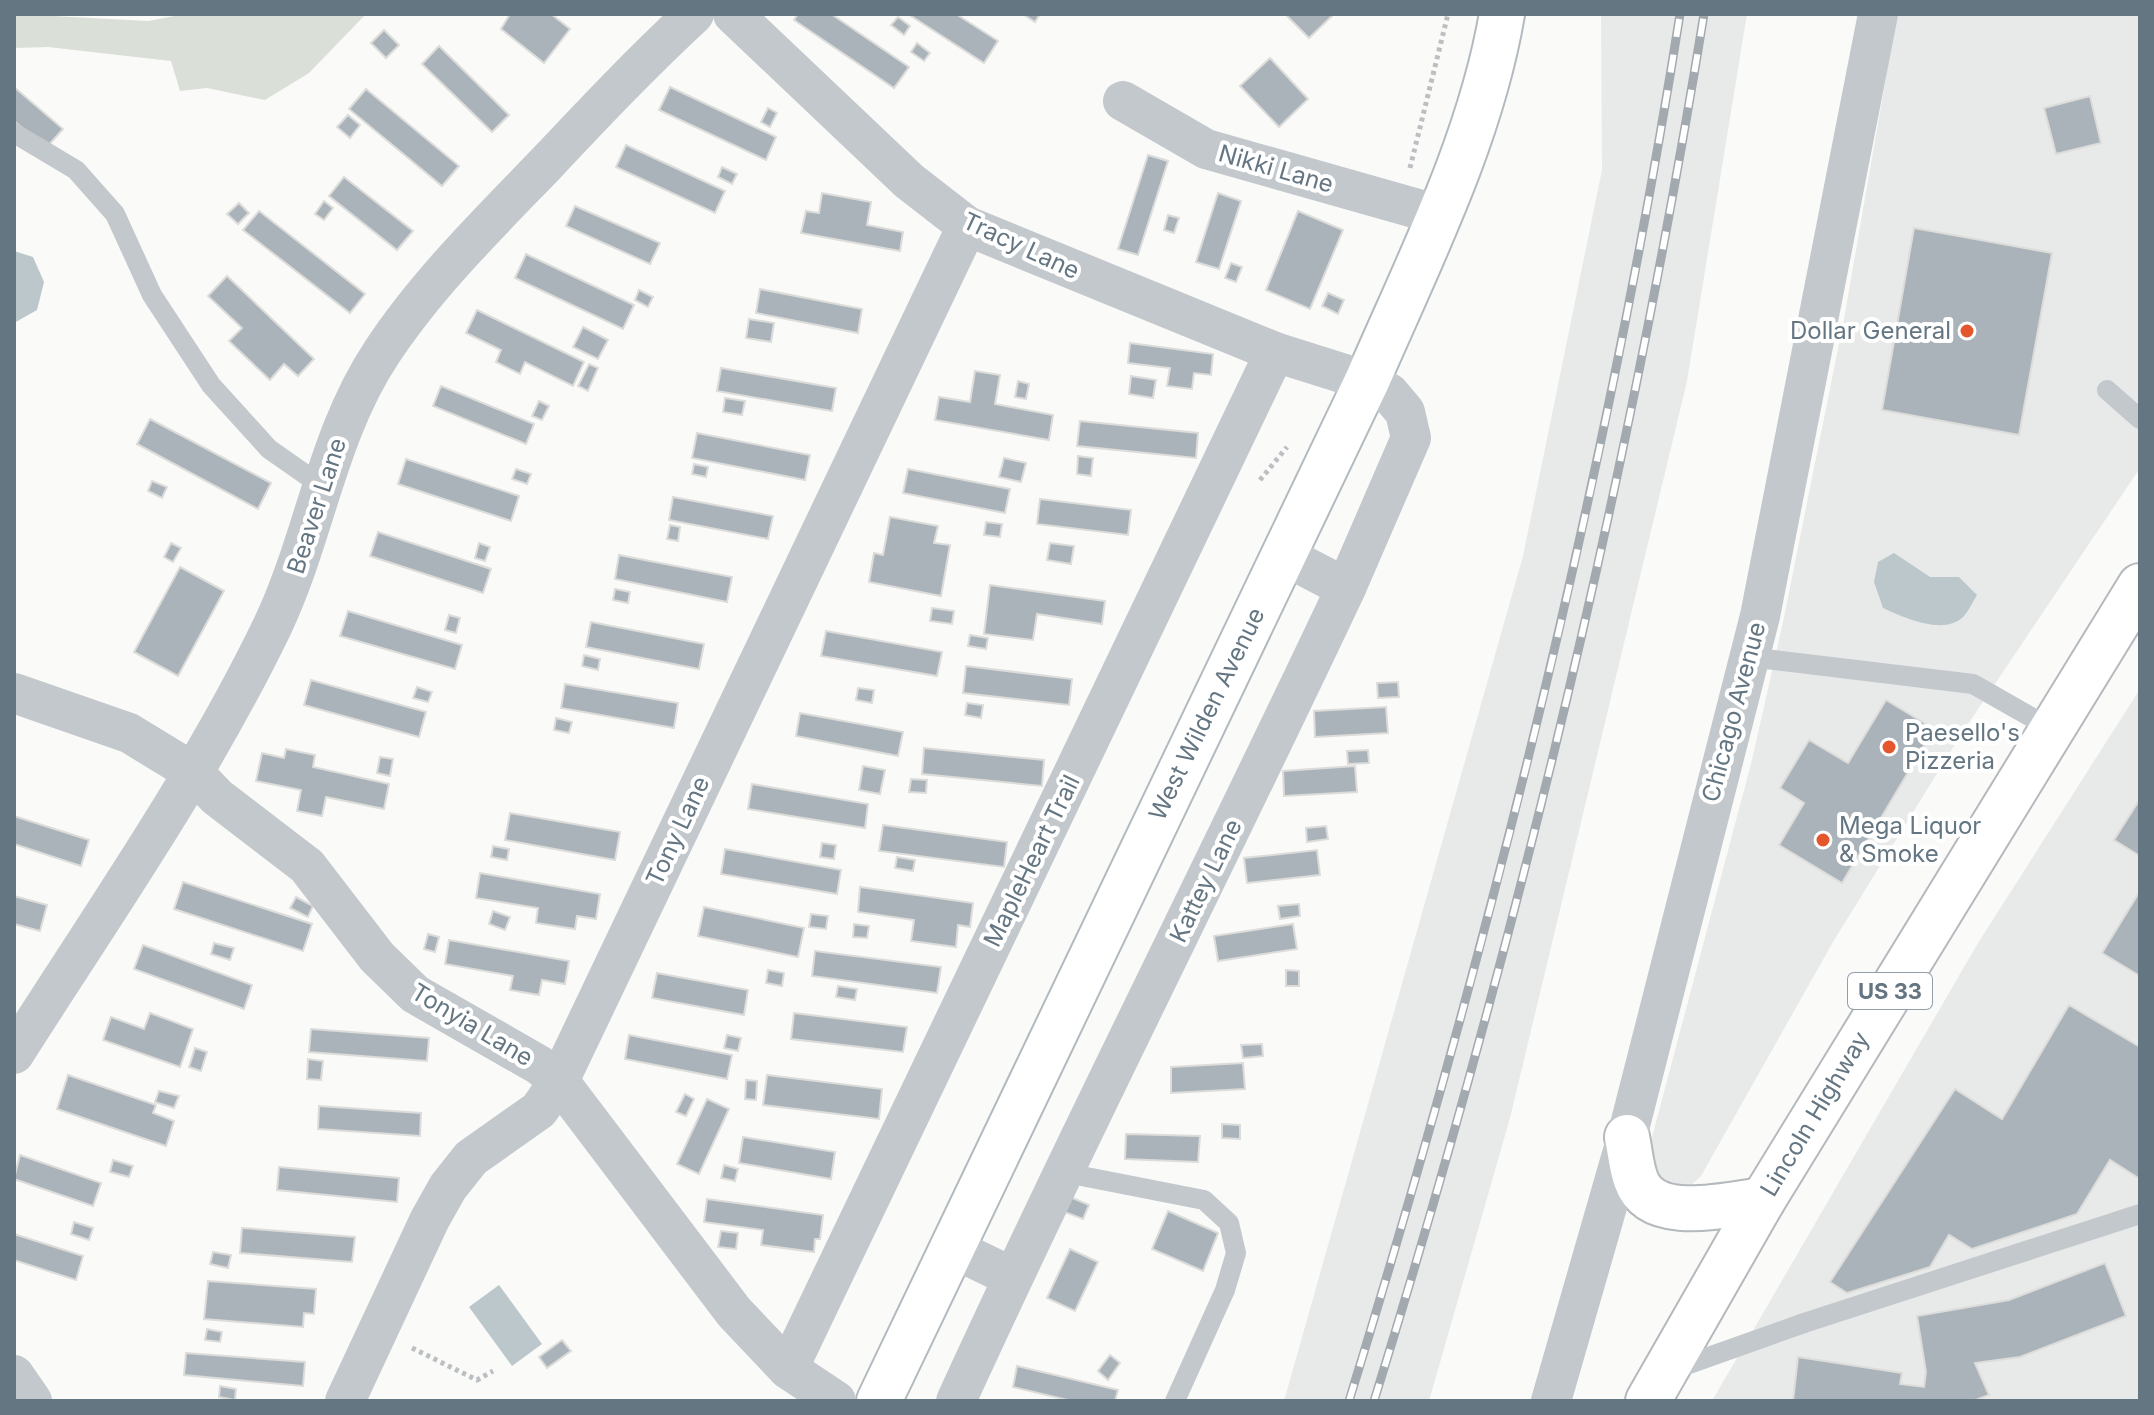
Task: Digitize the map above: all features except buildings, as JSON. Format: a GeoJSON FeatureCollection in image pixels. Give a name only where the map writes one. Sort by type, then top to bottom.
{"type":"FeatureCollection","features":[{"type":"Feature","properties":{"kind":"main road","name":"West Wilden Avenue"},"geometry":{"type":"LineString","coordinates":[[879,1401],[1367,381],[1439,215],[1480,104],[1503,16]]}},
{"type":"Feature","properties":{"kind":"main road","name":"Lincoln Highway"},"geometry":{"type":"LineString","coordinates":[[1656,1387],[1763,1200],[2140,586]]}},
{"type":"Feature","properties":{"kind":"main road"},"geometry":{"type":"LineString","coordinates":[[1627,1137],[1637,1183],[1662,1207],[1686,1209],[1763,1200]]}},
{"type":"Feature","properties":{"kind":"street","name":"Beaver Lane"},"geometry":{"type":"LineString","coordinates":[[14,1054],[193,772],[290,588],[347,413],[380,355],[421,297],[507,204],[694,14]]}},
{"type":"Feature","properties":{"kind":"street","name":"Tracy Lane"},"geometry":{"type":"LineString","coordinates":[[733,14],[909,181],[967,226],[1275,352],[1367,381]]}},
{"type":"Feature","properties":{"kind":"street","name":"Chicago Avenue"},"geometry":{"type":"LineString","coordinates":[[1551,1401],[1627,1137],[1749,657],[1878,14]]}},
{"type":"Feature","properties":{"kind":"street","name":"Nikki Lane"},"geometry":{"type":"LineString","coordinates":[[1123,101],[1206,149],[1439,215]]}},
{"type":"Feature","properties":{"kind":"street","name":"Tony Lane"},"geometry":{"type":"LineString","coordinates":[[345,1401],[448,1187],[471,1158],[539,1110],[559,1081],[967,226]]}},
{"type":"Feature","properties":{"kind":"street","name":"MapleHeart Trail"},"geometry":{"type":"LineString","coordinates":[[788,1369],[1275,352]]}},
{"type":"Feature","properties":{"kind":"street","name":"Kattey Lane"},"geometry":{"type":"LineString","coordinates":[[956,1401],[1061,1172],[1227,840],[1346,588],[1411,438],[1405,412],[1389,393],[1367,381]]}},
{"type":"Feature","properties":{"kind":"street"},"geometry":{"type":"LineString","coordinates":[[1283,555],[1346,588]]}},
{"type":"Feature","properties":{"kind":"street","name":"Tonyia Lane"},"geometry":{"type":"LineString","coordinates":[[14,693],[129,733],[193,772],[217,797],[307,866],[377,957],[415,994],[539,1065],[559,1081],[734,1312],[788,1369],[836,1401]]}},
{"type":"Feature","properties":{"kind":"street"},"geometry":{"type":"LineString","coordinates":[[952,1248],[1012,1277]]}},
{"type":"Feature","properties":{"kind":"street"},"geometry":{"type":"LineString","coordinates":[[14,1375],[32,1401]]}},
{"type":"Feature","properties":{"kind":"lane"},"geometry":{"type":"LineString","coordinates":[[14,133],[76,170],[115,214],[152,295],[211,385],[269,449],[322,486]]}},
{"type":"Feature","properties":{"kind":"lane"},"geometry":{"type":"LineString","coordinates":[[2107,390],[2140,419]]}},
{"type":"Feature","properties":{"kind":"lane"},"geometry":{"type":"LineString","coordinates":[[1749,657],[1973,684],[2050,728]]}},
{"type":"Feature","properties":{"kind":"lane"},"geometry":{"type":"LineString","coordinates":[[1061,1172],[1204,1200],[1229,1223],[1236,1253],[1225,1290],[1175,1401]]}},
{"type":"Feature","properties":{"kind":"lane"},"geometry":{"type":"LineString","coordinates":[[1656,1387],[1804,1323],[2140,1214]]}},
{"type":"Feature","properties":{"kind":"path"},"geometry":{"type":"LineString","coordinates":[[378,1331],[471,1378],[482,1379],[493,1371]]}},
{"type":"Feature","properties":{"kind":"shaded area"},"geometry":{"type":"Polygon","coordinates":[[[14,14],[148,21],[185,14],[366,14],[309,73],[265,100],[207,88],[180,91],[171,61],[48,47],[14,48],[14,14]]]}},
{"type":"Feature","properties":{"kind":"shaded area"},"geometry":{"type":"Polygon","coordinates":[[[1601,14],[1747,14],[1687,381],[1510,1118],[1429,1401],[1284,1401],[1523,556],[1602,170],[1601,14]]]}},
{"type":"Feature","properties":{"kind":"shaded area"},"geometry":{"type":"Polygon","coordinates":[[[1897,14],[2140,14],[2140,468],[1962,733],[1833,942],[1701,1176],[1688,1188],[1678,1189],[1651,1173],[1650,1145],[1752,760],[1783,622],[1844,319],[1897,14]]]}},
{"type":"Feature","properties":{"kind":"shaded area"},"geometry":{"type":"Polygon","coordinates":[[[14,251],[33,257],[44,282],[37,310],[14,323],[14,251]]]}},
{"type":"Feature","properties":{"kind":"shaded area"},"geometry":{"type":"Polygon","coordinates":[[[1894,553],[1930,577],[1959,577],[1977,595],[1963,617],[1945,625],[1934,625],[1883,608],[1874,582],[1878,562],[1894,553]]]}},
{"type":"Feature","properties":{"kind":"shaded area"},"geometry":{"type":"Polygon","coordinates":[[[2140,689],[2140,1401],[1712,1401],[1978,943],[2140,689]]]}},
{"type":"Feature","properties":{"kind":"shaded area"},"geometry":{"type":"Polygon","coordinates":[[[499,1285],[542,1344],[512,1366],[469,1307],[499,1285]]]}},
{"type":"Feature","properties":{"kind":"railway"},"geometry":{"type":"LineString","coordinates":[[1349,1401],[1449,1059],[1539,714],[1617,365],[1680,14]]}},
{"type":"Feature","properties":{"kind":"railway"},"geometry":{"type":"LineString","coordinates":[[1374,1401],[1474,1059],[1563,713],[1640,365],[1704,14]]}},
{"type":"Feature","properties":{"kind":"place","name":"Dollar General"},"geometry":{"type":"Point","coordinates":[1967,331]}},
{"type":"Feature","properties":{"kind":"place","name":"Paesello's Pizzeria"},"geometry":{"type":"Point","coordinates":[1889,747]}},
{"type":"Feature","properties":{"kind":"place","name":"Mega Liquor & Smoke"},"geometry":{"type":"Point","coordinates":[1823,840]}}]}
